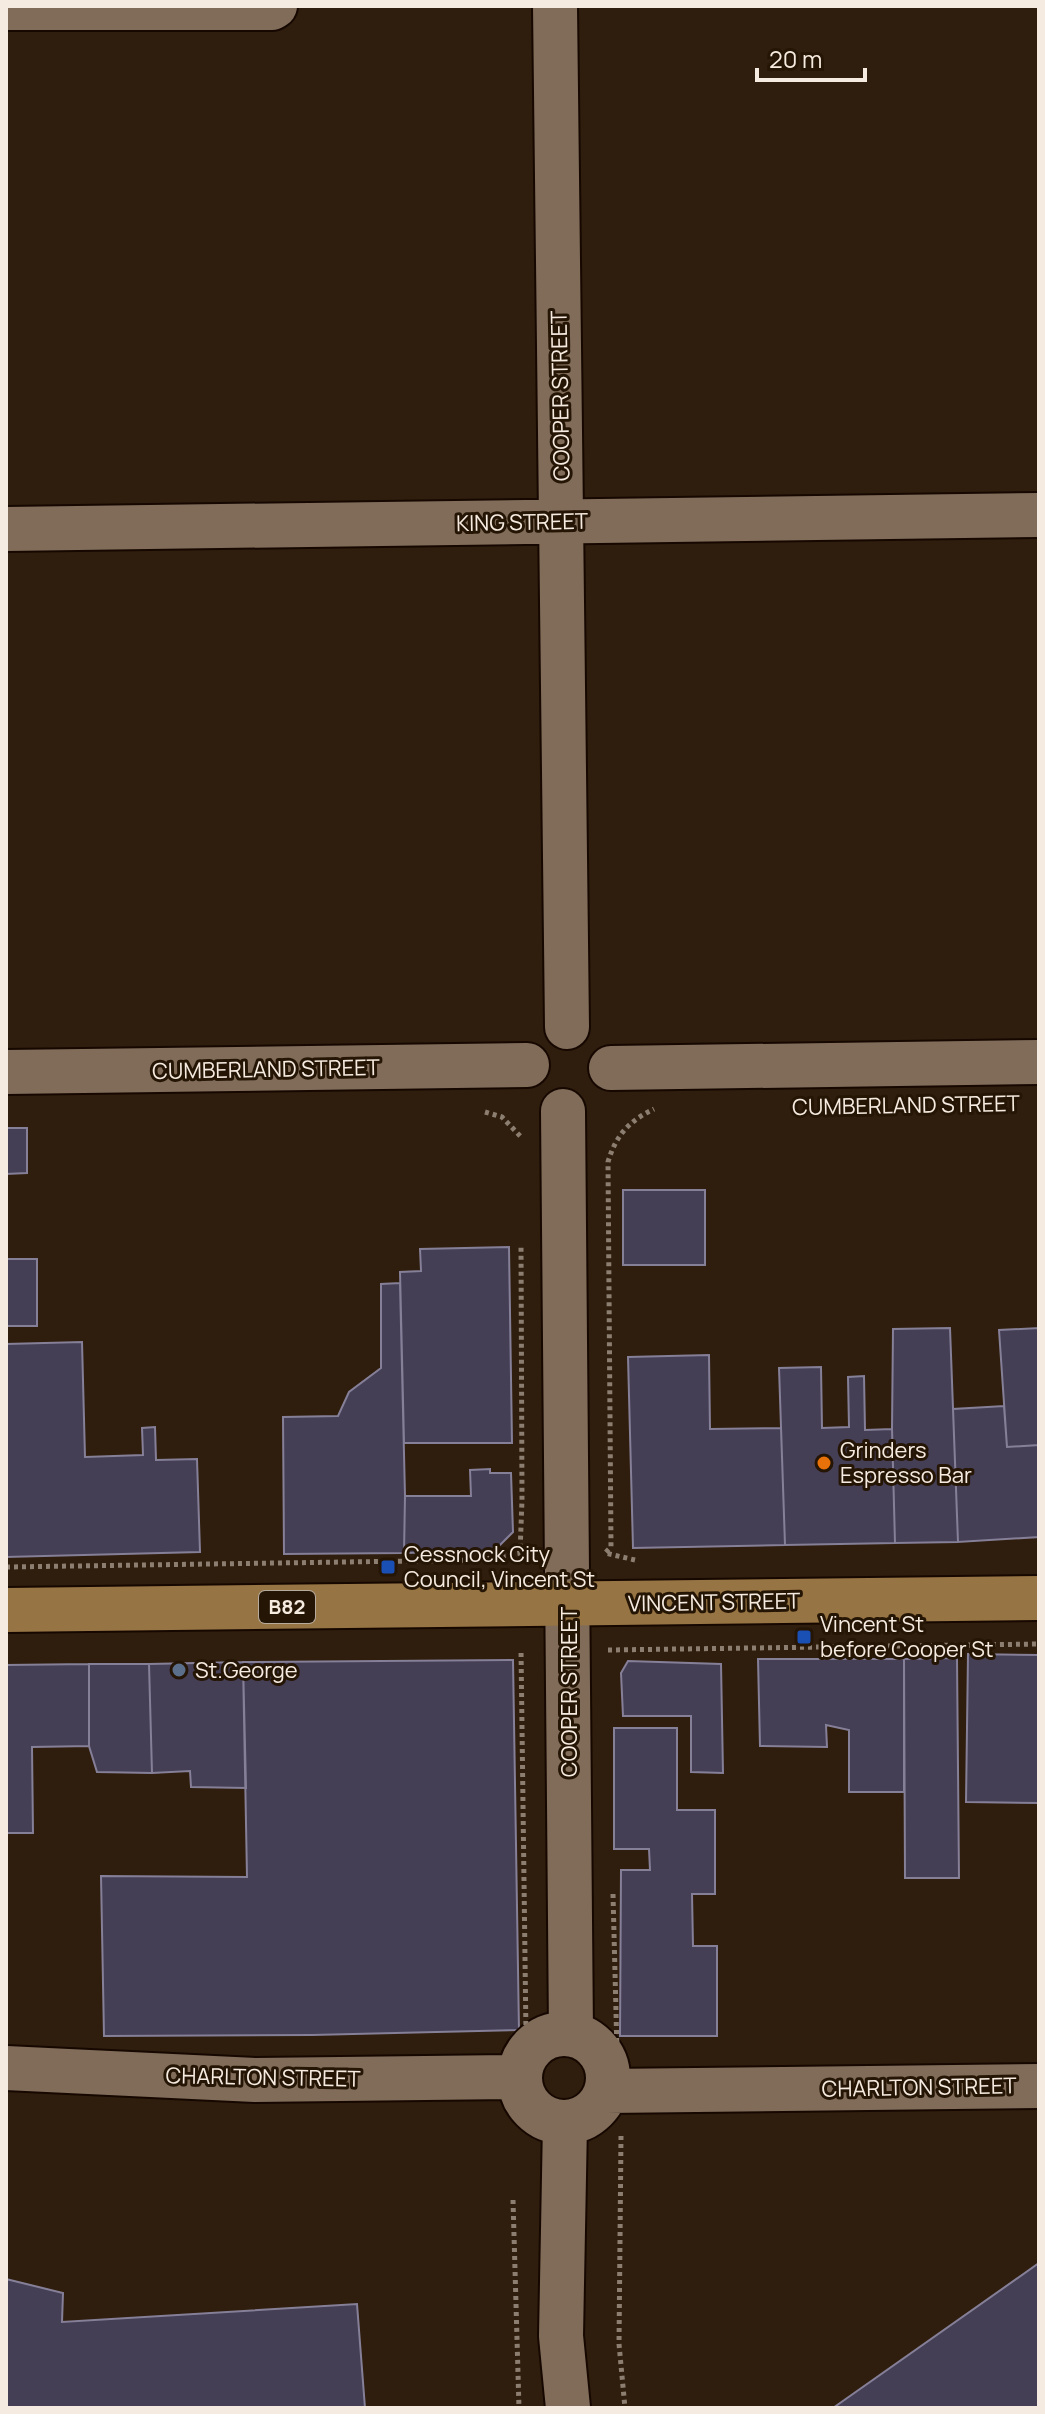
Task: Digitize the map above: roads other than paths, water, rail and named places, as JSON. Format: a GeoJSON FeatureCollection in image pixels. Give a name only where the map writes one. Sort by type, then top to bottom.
{"type":"FeatureCollection","features":[{"type":"Feature","properties":{"kind":"main road","name":"VINCENT STREET"},"geometry":{"type":"LineString","coordinates":[[6,1610],[1039,1598]]}},
{"type":"Feature","properties":{"kind":"street"},"geometry":{"type":"LineString","coordinates":[[6,8],[275,6]]}},
{"type":"Feature","properties":{"kind":"street","name":"COOPER STREET"},"geometry":{"type":"LineString","coordinates":[[555,6],[567,1027]]}},
{"type":"Feature","properties":{"kind":"street","name":"KING STREET"},"geometry":{"type":"LineString","coordinates":[[6,529],[1039,515]]}},
{"type":"Feature","properties":{"kind":"street"},"geometry":{"type":"LineString","coordinates":[[567,1027],[582,1028],[597,1038],[606,1049],[611,1068],[602,1096],[581,1109],[563,1111],[537,1097],[529,1084],[527,1065],[538,1040],[550,1031],[567,1027]]}},
{"type":"Feature","properties":{"kind":"street","name":"CUMBERLAND STREET"},"geometry":{"type":"LineString","coordinates":[[611,1068],[1039,1062]]}},
{"type":"Feature","properties":{"kind":"street","name":"CUMBERLAND STREET"},"geometry":{"type":"LineString","coordinates":[[6,1072],[527,1065]]}},
{"type":"Feature","properties":{"kind":"street","name":"COOPER STREET"},"geometry":{"type":"LineString","coordinates":[[563,1111],[571,2034]]}},
{"type":"Feature","properties":{"kind":"street"},"geometry":{"type":"LineString","coordinates":[[571,2034],[594,2045],[607,2066],[608,2079],[601,2104],[591,2114],[565,2123],[553,2121],[532,2110],[521,2089],[523,2056],[547,2037],[571,2034]]}},
{"type":"Feature","properties":{"kind":"street","name":"CHARLTON STREET"},"geometry":{"type":"LineString","coordinates":[[6,2068],[255,2080],[523,2056]]}},
{"type":"Feature","properties":{"kind":"street","name":"CHARLTON STREET"},"geometry":{"type":"LineString","coordinates":[[606,2091],[1039,2086]]}},
{"type":"Feature","properties":{"kind":"street"},"geometry":{"type":"LineString","coordinates":[[565,2123],[561,2336],[568,2408]]}},
{"type":"Feature","properties":{"kind":"place","name":"Grinders Espresso Bar"},"geometry":{"type":"Point","coordinates":[824,1463]}},
{"type":"Feature","properties":{"kind":"place","name":"Cessnock City Council, Vincent St"},"geometry":{"type":"Point","coordinates":[388,1567]}},
{"type":"Feature","properties":{"kind":"place","name":"Vincent St before Cooper St"},"geometry":{"type":"Point","coordinates":[804,1637]}},
{"type":"Feature","properties":{"kind":"place","name":"St.George"},"geometry":{"type":"Point","coordinates":[179,1670]}}]}
